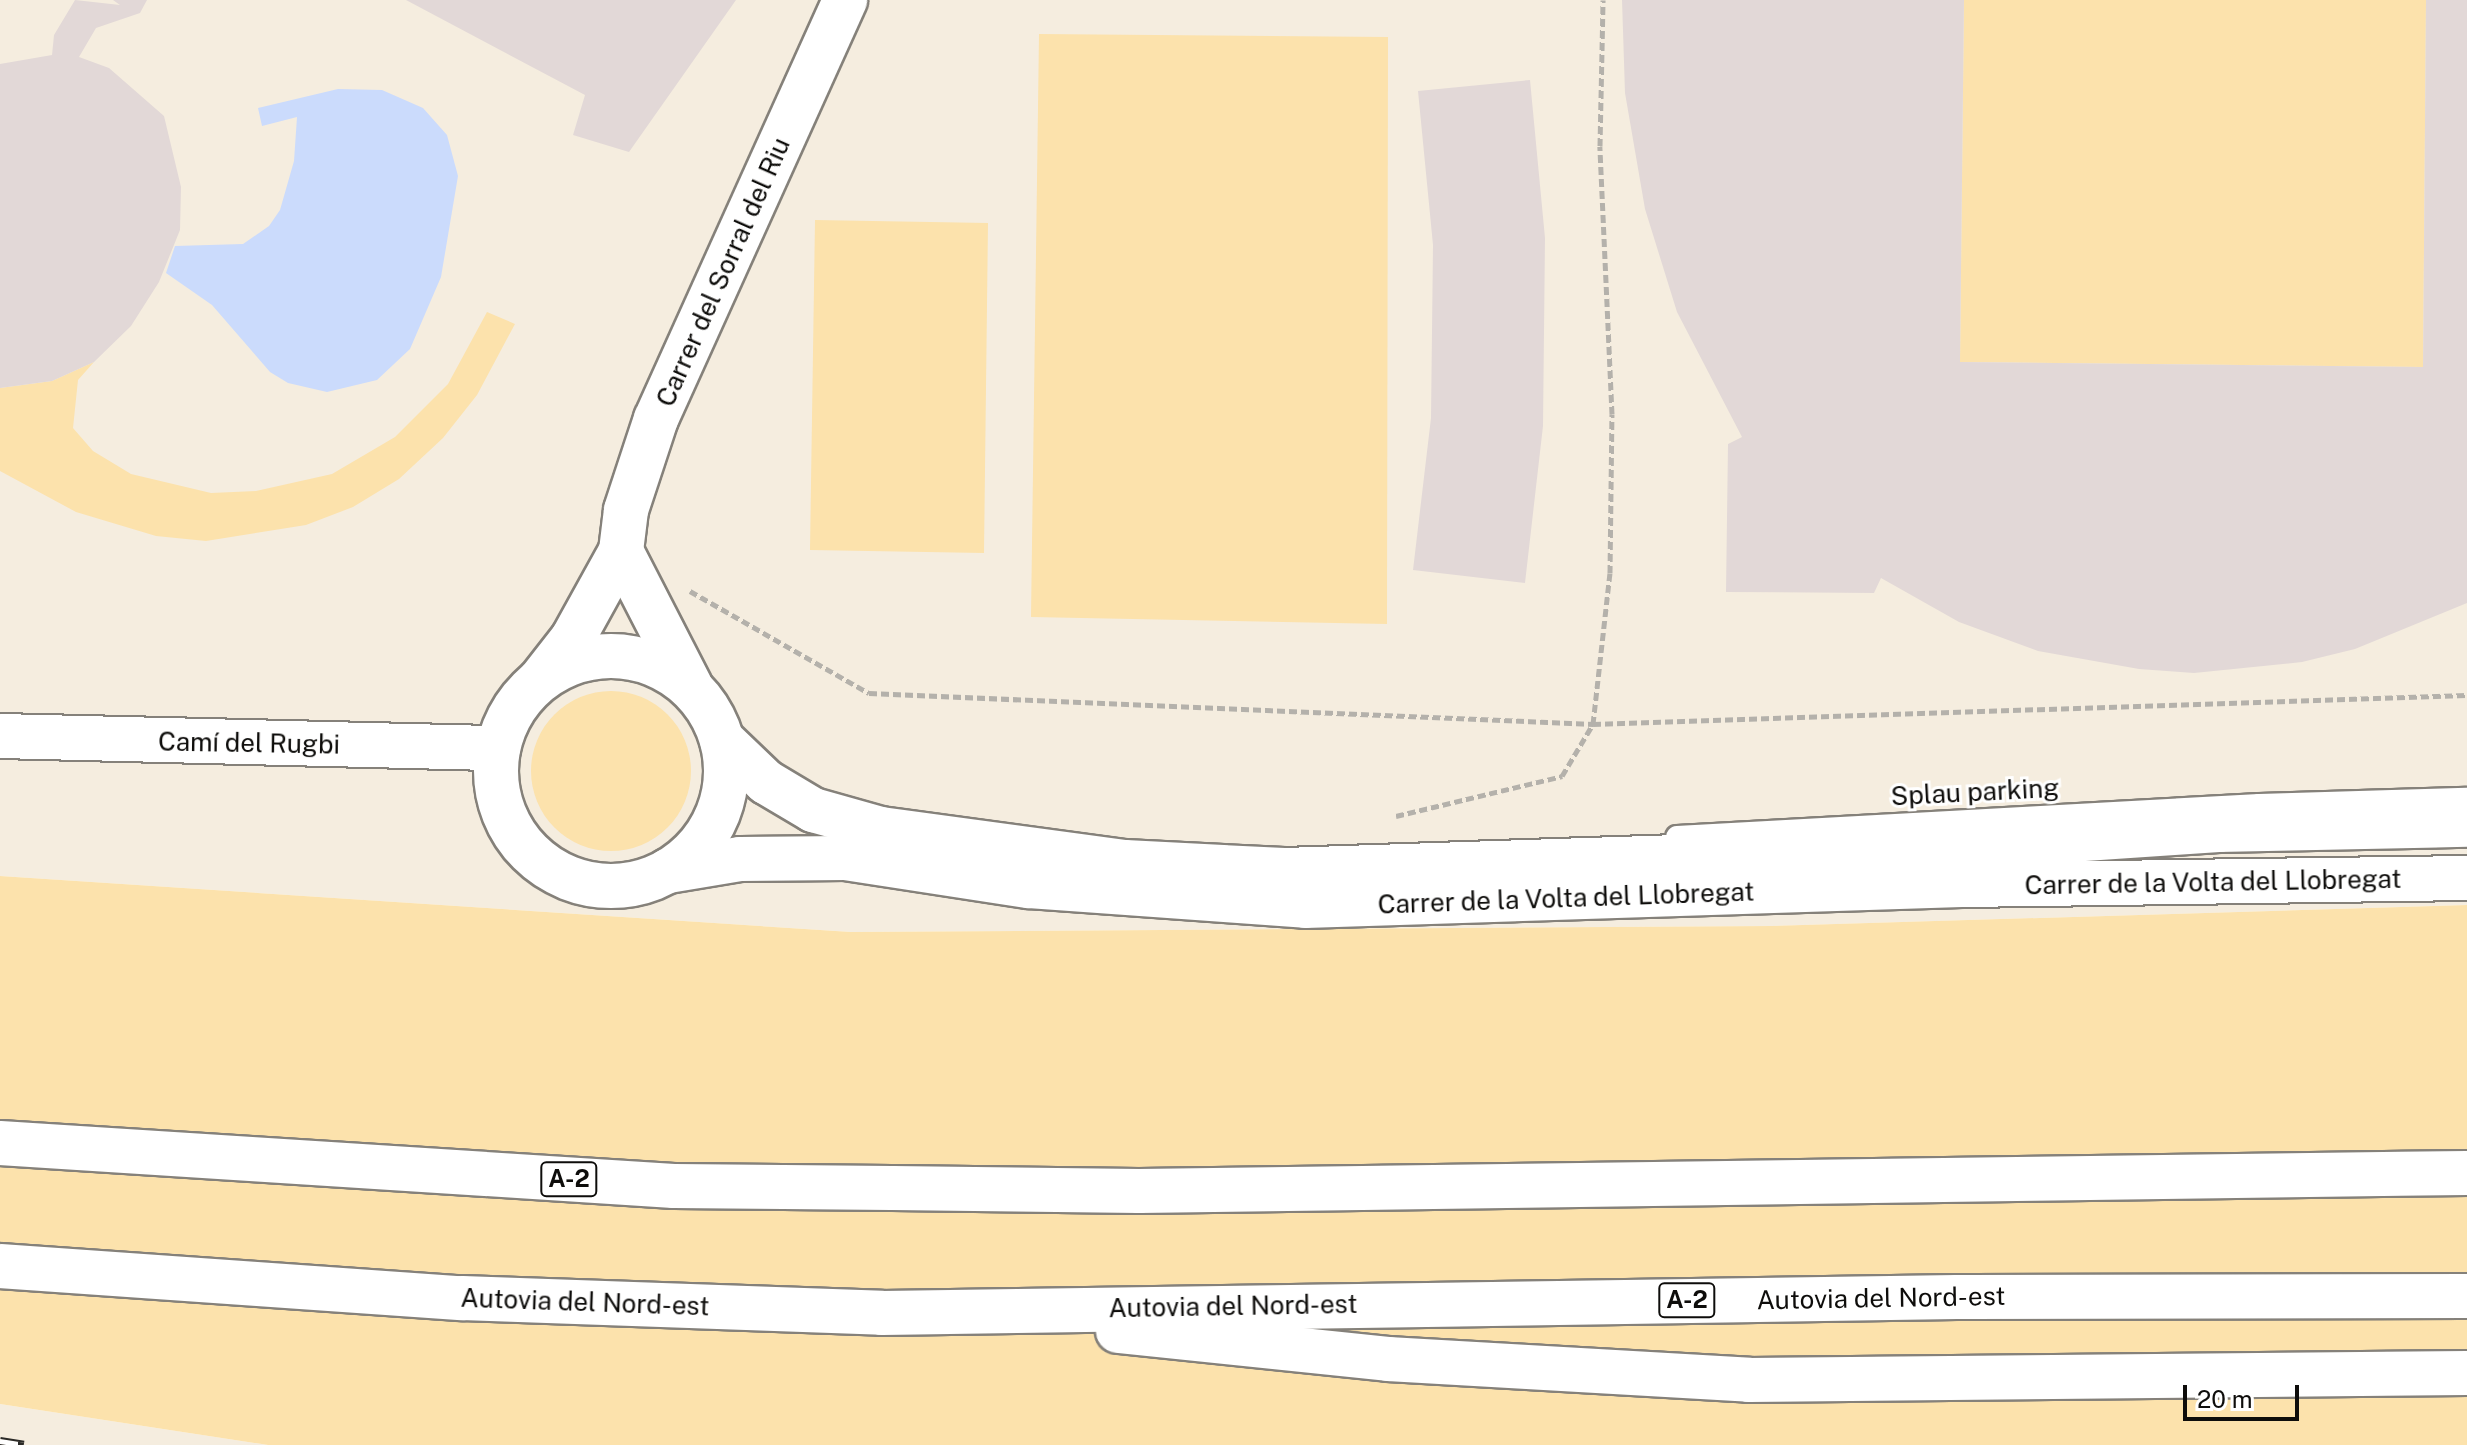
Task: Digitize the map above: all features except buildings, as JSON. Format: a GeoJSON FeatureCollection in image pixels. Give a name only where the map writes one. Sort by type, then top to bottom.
{"type":"FeatureCollection","features":[{"type":"Feature","properties":{"kind":"main road","name":"Carrer del Sorral del Riu"},"geometry":{"type":"LineString","coordinates":[[541,679],[573,638],[621,551],[626,510],[656,419],[845,0]]}},
{"type":"Feature","properties":{"kind":"main road"},"geometry":{"type":"LineString","coordinates":[[621,551],[647,609],[722,740],[725,780],[716,817],[697,848],[668,871],[610,887],[553,869],[522,843],[504,814],[496,781],[498,748],[511,714],[541,679],[586,659],[623,658],[661,667],[693,690]]}},
{"type":"Feature","properties":{"kind":"main road","name":"Camí del Rugbi"},"geometry":{"type":"LineString","coordinates":[[0,736],[498,748]]}},
{"type":"Feature","properties":{"kind":"main road","name":"Carrer de la Volta del Llobregat"},"geometry":{"type":"LineString","coordinates":[[722,740],[766,782],[813,810],[972,844],[1125,862],[1284,870],[1489,866],[1950,848],[2218,830],[2467,825]]}},
{"type":"Feature","properties":{"kind":"main road","name":"Carrer de la Volta del Llobregat"},"geometry":{"type":"LineString","coordinates":[[668,871],[740,859],[845,858],[1083,892],[1305,906],[1962,885],[2467,878]]}},
{"type":"Feature","properties":{"kind":"main road","name":"A-2"},"geometry":{"type":"LineString","coordinates":[[0,1143],[674,1186],[1139,1191],[2467,1173]]}},
{"type":"Feature","properties":{"kind":"main road"},"geometry":{"type":"LineString","coordinates":[[2126,1177],[2467,1156]]}},
{"type":"Feature","properties":{"kind":"main road","name":"Autovia del Nord-est"},"geometry":{"type":"LineString","coordinates":[[0,1266],[462,1298],[924,1312],[1910,1297],[2467,1296]]}},
{"type":"Feature","properties":{"kind":"main road"},"geometry":{"type":"LineString","coordinates":[[924,1312],[1614,1376],[1901,1380],[2467,1373]]}},
{"type":"Feature","properties":{"kind":"lane","name":"Splau parking"},"geometry":{"type":"LineString","coordinates":[[1489,866],[1732,832],[2467,799]]}},
{"type":"Feature","properties":{"kind":"path"},"geometry":{"type":"LineString","coordinates":[[1396,816],[1562,776],[1593,724],[1610,573],[1612,414],[1600,146],[1603,0]]}},
{"type":"Feature","properties":{"kind":"path"},"geometry":{"type":"LineString","coordinates":[[676,583],[869,693],[1593,724],[2467,695]]}},
{"type":"Feature","properties":{"kind":"shaded area"},"geometry":{"type":"Polygon","coordinates":[[[0,0],[2467,0],[2467,905],[1772,926],[851,932],[0,876],[0,0]]]}},
{"type":"Feature","properties":{"kind":"shaded area"},"geometry":{"type":"Polygon","coordinates":[[[1964,0],[2426,0],[2423,367],[1960,362],[1964,0]]]}},
{"type":"Feature","properties":{"kind":"shaded area"},"geometry":{"type":"Polygon","coordinates":[[[1039,34],[1388,37],[1387,624],[1031,617],[1039,34]]]}},
{"type":"Feature","properties":{"kind":"shaded area"},"geometry":{"type":"Polygon","coordinates":[[[815,220],[988,223],[984,553],[810,550],[815,220]]]}},
{"type":"Feature","properties":{"kind":"shaded area"},"geometry":{"type":"Polygon","coordinates":[[[487,312],[515,324],[477,395],[443,438],[399,479],[353,507],[306,525],[206,541],[156,536],[76,512],[0,471],[0,388],[52,381],[94,362],[78,380],[73,428],[93,451],[131,474],[211,493],[256,491],[332,474],[395,437],[448,384],[487,312]]]}},
{"type":"Feature","properties":{"kind":"shaded area"},"geometry":{"type":"Polygon","coordinates":[[[611,691],[642,697],[667,715],[685,740],[691,771],[685,802],[667,827],[642,845],[611,851],[580,845],[555,827],[537,802],[531,771],[537,740],[555,715],[580,697],[611,691]]]}},
{"type":"Feature","properties":{"kind":"shaded area"},"geometry":{"type":"Polygon","coordinates":[[[0,876],[851,932],[1772,926],[2467,905],[2467,1445],[268,1445],[0,1404],[0,876]]]}},
{"type":"Feature","properties":{"kind":"shaded area"},"geometry":{"type":"Polygon","coordinates":[[[0,1404],[268,1445],[0,1445],[0,1404]]]}},
{"type":"Feature","properties":{"kind":"water"},"geometry":{"type":"Polygon","coordinates":[[[338,89],[382,90],[423,108],[447,135],[458,176],[441,277],[410,349],[377,380],[327,392],[288,383],[270,372],[212,305],[166,273],[175,246],[243,244],[269,226],[280,210],[294,161],[297,117],[262,126],[258,108],[338,89]]]}},
{"type":"Feature","properties":{"kind":"railway"},"geometry":{"type":"LineString","coordinates":[[0,1441],[24,1445]]}}]}
